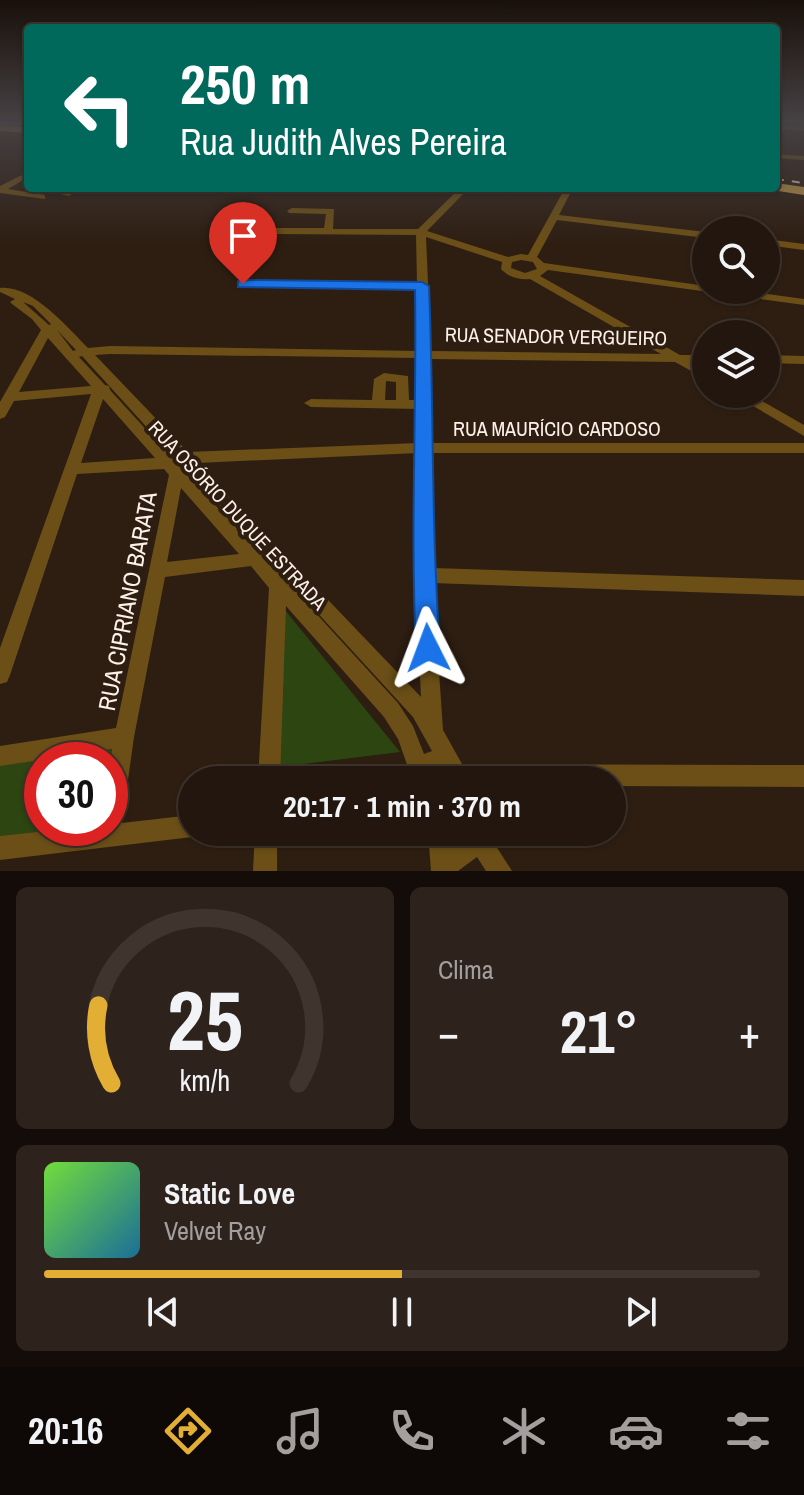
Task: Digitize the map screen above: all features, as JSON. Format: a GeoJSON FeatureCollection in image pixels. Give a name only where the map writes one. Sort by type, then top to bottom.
{"type":"FeatureCollection","features":[{"type":"Feature","properties":{"kind":"highway"},"geometry":{"type":"LineString","coordinates":[[780,175],[804,178]]}},
{"type":"Feature","properties":{"kind":"highway"},"geometry":{"type":"LineString","coordinates":[[780,188],[804,191]]}},
{"type":"Feature","properties":{"kind":"street"},"geometry":{"type":"LineString","coordinates":[[0,200],[24,178]]}},
{"type":"Feature","properties":{"kind":"street"},"geometry":{"type":"LineString","coordinates":[[0,190],[24,186]]}},
{"type":"Feature","properties":{"kind":"street"},"geometry":{"type":"LineString","coordinates":[[12,188],[24,189]]}},
{"type":"Feature","properties":{"kind":"street"},"geometry":{"type":"LineString","coordinates":[[57,192],[69,193]]}},
{"type":"Feature","properties":{"kind":"street"},"geometry":{"type":"LineString","coordinates":[[434,735],[424,575],[426,405],[421,232],[461,192]]}},
{"type":"Feature","properties":{"kind":"street"},"geometry":{"type":"LineString","coordinates":[[532,258],[567,192]]}},
{"type":"Feature","properties":{"kind":"street"},"geometry":{"type":"LineString","coordinates":[[292,211],[331,211],[328,232]]}},
{"type":"Feature","properties":{"kind":"street"},"geometry":{"type":"LineString","coordinates":[[553,217],[692,233]]}},
{"type":"Feature","properties":{"kind":"street"},"geometry":{"type":"LineString","coordinates":[[276,231],[421,232],[507,260],[532,258],[543,266],[692,287]]}},
{"type":"Feature","properties":{"kind":"street"},"geometry":{"type":"LineString","coordinates":[[780,244],[804,247]]}},
{"type":"Feature","properties":{"kind":"street"},"geometry":{"type":"LineString","coordinates":[[507,260],[504,266],[509,272],[532,276],[692,367]]}},
{"type":"Feature","properties":{"kind":"street"},"geometry":{"type":"LineString","coordinates":[[532,276],[541,272],[543,266]]}},
{"type":"Feature","properties":{"kind":"street"},"geometry":{"type":"LineString","coordinates":[[243,284],[422,286]]}},
{"type":"Feature","properties":{"kind":"street","name":"RUA OSÓRIO DUQUE ESTRADA"},"geometry":{"type":"LineString","coordinates":[[1,291],[53,328],[174,464],[264,556],[398,702],[420,710],[453,766]]}},
{"type":"Feature","properties":{"kind":"street"},"geometry":{"type":"LineString","coordinates":[[780,299],[804,302]]}},
{"type":"Feature","properties":{"kind":"street"},"geometry":{"type":"LineString","coordinates":[[0,414],[53,328]]}},
{"type":"Feature","properties":{"kind":"street","name":"RUA SENADOR VERGUEIRO"},"geometry":{"type":"LineString","coordinates":[[77,353],[424,353],[692,359]]}},
{"type":"Feature","properties":{"kind":"street"},"geometry":{"type":"LineString","coordinates":[[780,359],[804,360]]}},
{"type":"Feature","properties":{"kind":"street"},"geometry":{"type":"LineString","coordinates":[[379,397],[380,379],[392,377],[402,378],[403,397]]}},
{"type":"Feature","properties":{"kind":"street"},"geometry":{"type":"LineString","coordinates":[[0,675],[72,469],[107,387],[9,397]]}},
{"type":"Feature","properties":{"kind":"street"},"geometry":{"type":"LineString","coordinates":[[311,403],[403,397],[426,405]]}},
{"type":"Feature","properties":{"kind":"street"},"geometry":{"type":"LineString","coordinates":[[764,408],[804,431]]}},
{"type":"Feature","properties":{"kind":"street","name":"RUA MAURÍCIO CARDOSO"},"geometry":{"type":"LineString","coordinates":[[72,469],[425,448],[804,448]]}},
{"type":"Feature","properties":{"kind":"street","name":"RUA CIPRIANO BARATA"},"geometry":{"type":"LineString","coordinates":[[123,742],[174,464]]}},
{"type":"Feature","properties":{"kind":"street"},"geometry":{"type":"LineString","coordinates":[[156,571],[264,556]]}},
{"type":"Feature","properties":{"kind":"street"},"geometry":{"type":"LineString","coordinates":[[424,575],[804,588]]}},
{"type":"Feature","properties":{"kind":"street"},"geometry":{"type":"LineString","coordinates":[[270,766],[286,580]]}},
{"type":"Feature","properties":{"kind":"street"},"geometry":{"type":"LineString","coordinates":[[398,702],[429,672]]}},
{"type":"Feature","properties":{"kind":"street","name":"RUA OSÓRIO DUQUE ESTRADA"},"geometry":{"type":"LineString","coordinates":[[398,702],[415,766]]}},
{"type":"Feature","properties":{"kind":"street"},"geometry":{"type":"LineString","coordinates":[[0,756],[124,737]]}},
{"type":"Feature","properties":{"kind":"street"},"geometry":{"type":"LineString","coordinates":[[626,774],[804,776]]}},
{"type":"Feature","properties":{"kind":"street"},"geometry":{"type":"LineString","coordinates":[[128,832],[178,827]]}},
{"type":"Feature","properties":{"kind":"street"},"geometry":{"type":"LineString","coordinates":[[0,848],[24,845]]}},
{"type":"Feature","properties":{"kind":"street"},"geometry":{"type":"LineString","coordinates":[[265,871],[266,846]]}},
{"type":"Feature","properties":{"kind":"street"},"geometry":{"type":"LineString","coordinates":[[441,846],[443,869]]}},
{"type":"Feature","properties":{"kind":"street"},"geometry":{"type":"LineString","coordinates":[[443,869],[467,846]]}},
{"type":"Feature","properties":{"kind":"street"},"geometry":{"type":"LineString","coordinates":[[483,846],[500,871]]}},
{"type":"Feature","properties":{"kind":"green space"},"geometry":{"type":"Polygon","coordinates":[[[285,610],[400,752],[279,766],[285,610]]]}},
{"type":"Feature","properties":{"kind":"green space"},"geometry":{"type":"Polygon","coordinates":[[[24,761],[24,835],[0,839],[0,764],[24,761]]]}},
{"type":"Feature","properties":{"kind":"railway"},"geometry":{"type":"LineString","coordinates":[[780,180],[804,183]]}},
{"type":"Feature","properties":{"kind":"route"},"geometry":{"type":"LineString","coordinates":[[243,284],[422,286],[426,405],[424,575],[428,648]]}}]}
